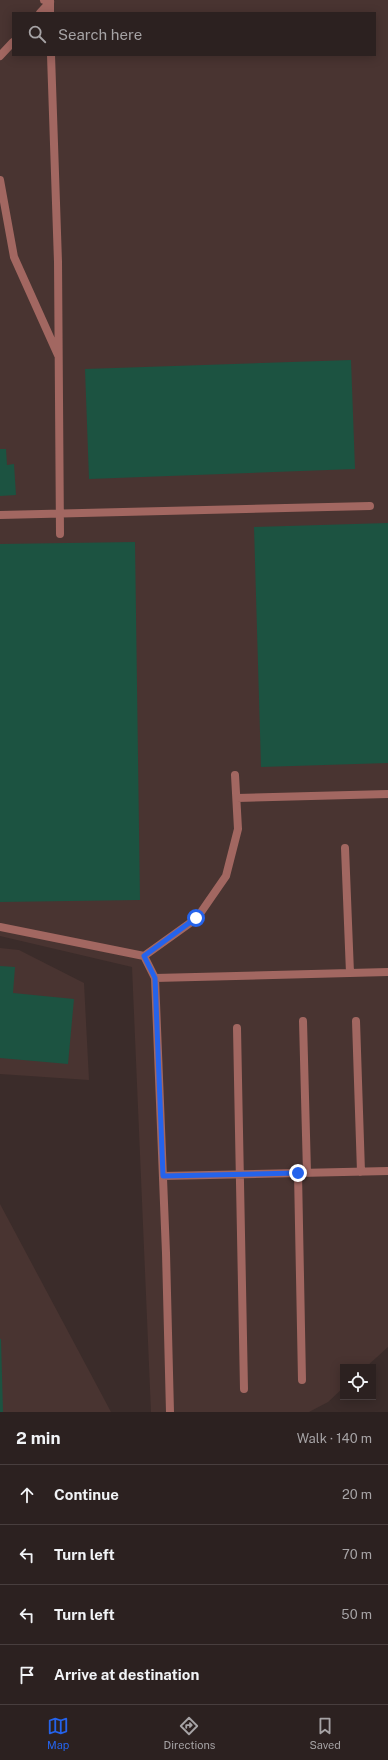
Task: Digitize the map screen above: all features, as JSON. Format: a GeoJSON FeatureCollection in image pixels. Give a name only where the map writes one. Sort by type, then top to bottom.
{"type":"FeatureCollection","features":[{"type":"Feature","properties":{"kind":"lane"},"geometry":{"type":"LineString","coordinates":[[41,12],[48,1]]}},
{"type":"Feature","properties":{"kind":"lane"},"geometry":{"type":"LineString","coordinates":[[48,1],[50,12]]}},
{"type":"Feature","properties":{"kind":"lane"},"geometry":{"type":"LineString","coordinates":[[0,56],[12,43]]}},
{"type":"Feature","properties":{"kind":"lane"},"geometry":{"type":"LineString","coordinates":[[51,56],[58,262],[60,534]]}},
{"type":"Feature","properties":{"kind":"lane"},"geometry":{"type":"LineString","coordinates":[[0,180],[14,257],[59,358]]}},
{"type":"Feature","properties":{"kind":"lane"},"geometry":{"type":"LineString","coordinates":[[0,515],[370,506]]}},
{"type":"Feature","properties":{"kind":"lane"},"geometry":{"type":"LineString","coordinates":[[0,927],[144,956],[196,918],[226,876],[238,828],[235,775]]}},
{"type":"Feature","properties":{"kind":"lane"},"geometry":{"type":"LineString","coordinates":[[236,798],[388,794]]}},
{"type":"Feature","properties":{"kind":"lane"},"geometry":{"type":"LineString","coordinates":[[345,848],[350,973]]}},
{"type":"Feature","properties":{"kind":"lane"},"geometry":{"type":"LineString","coordinates":[[144,956],[155,978],[170,1412]]}},
{"type":"Feature","properties":{"kind":"lane"},"geometry":{"type":"LineString","coordinates":[[155,978],[388,972]]}},
{"type":"Feature","properties":{"kind":"lane"},"geometry":{"type":"LineString","coordinates":[[303,1021],[307,1173]]}},
{"type":"Feature","properties":{"kind":"lane"},"geometry":{"type":"LineString","coordinates":[[356,1021],[361,1172]]}},
{"type":"Feature","properties":{"kind":"lane"},"geometry":{"type":"LineString","coordinates":[[237,1028],[244,1389]]}},
{"type":"Feature","properties":{"kind":"lane"},"geometry":{"type":"LineString","coordinates":[[163,1176],[388,1171]]}},
{"type":"Feature","properties":{"kind":"lane"},"geometry":{"type":"LineString","coordinates":[[298,1173],[302,1380]]}},
{"type":"Feature","properties":{"kind":"shaded area"},"geometry":{"type":"Polygon","coordinates":[[[0,0],[388,0],[388,1347],[369,1364],[340,1364],[340,1391],[328,1402],[309,1412],[151,1412],[132,967],[0,936],[0,0]]]}},
{"type":"Feature","properties":{"kind":"shaded area"},"geometry":{"type":"Polygon","coordinates":[[[0,948],[19,950],[84,983],[89,1080],[0,1074],[0,948]]]}},
{"type":"Feature","properties":{"kind":"shaded area"},"geometry":{"type":"Polygon","coordinates":[[[0,1204],[111,1412],[0,1412],[0,1204]]]}},
{"type":"Feature","properties":{"kind":"building"},"geometry":{"type":"Polygon","coordinates":[[[351,360],[355,469],[89,479],[85,369],[351,360]]]}},
{"type":"Feature","properties":{"kind":"building"},"geometry":{"type":"Polygon","coordinates":[[[0,449],[6,449],[7,465],[14,464],[16,495],[0,496],[0,449]]]}},
{"type":"Feature","properties":{"kind":"building"},"geometry":{"type":"Polygon","coordinates":[[[388,523],[388,763],[261,767],[254,527],[388,523]]]}},
{"type":"Feature","properties":{"kind":"building"},"geometry":{"type":"Polygon","coordinates":[[[135,542],[140,900],[0,902],[0,544],[135,542]]]}},
{"type":"Feature","properties":{"kind":"building"},"geometry":{"type":"Polygon","coordinates":[[[0,966],[15,967],[13,993],[74,999],[68,1064],[0,1058],[0,966]]]}},
{"type":"Feature","properties":{"kind":"building"},"geometry":{"type":"Polygon","coordinates":[[[1,1339],[3,1412],[0,1412],[1,1339]]]}},
{"type":"Feature","properties":{"kind":"route"},"geometry":{"type":"LineString","coordinates":[[196,918],[144,956],[155,978],[163,1176],[298,1173]]}}]}
